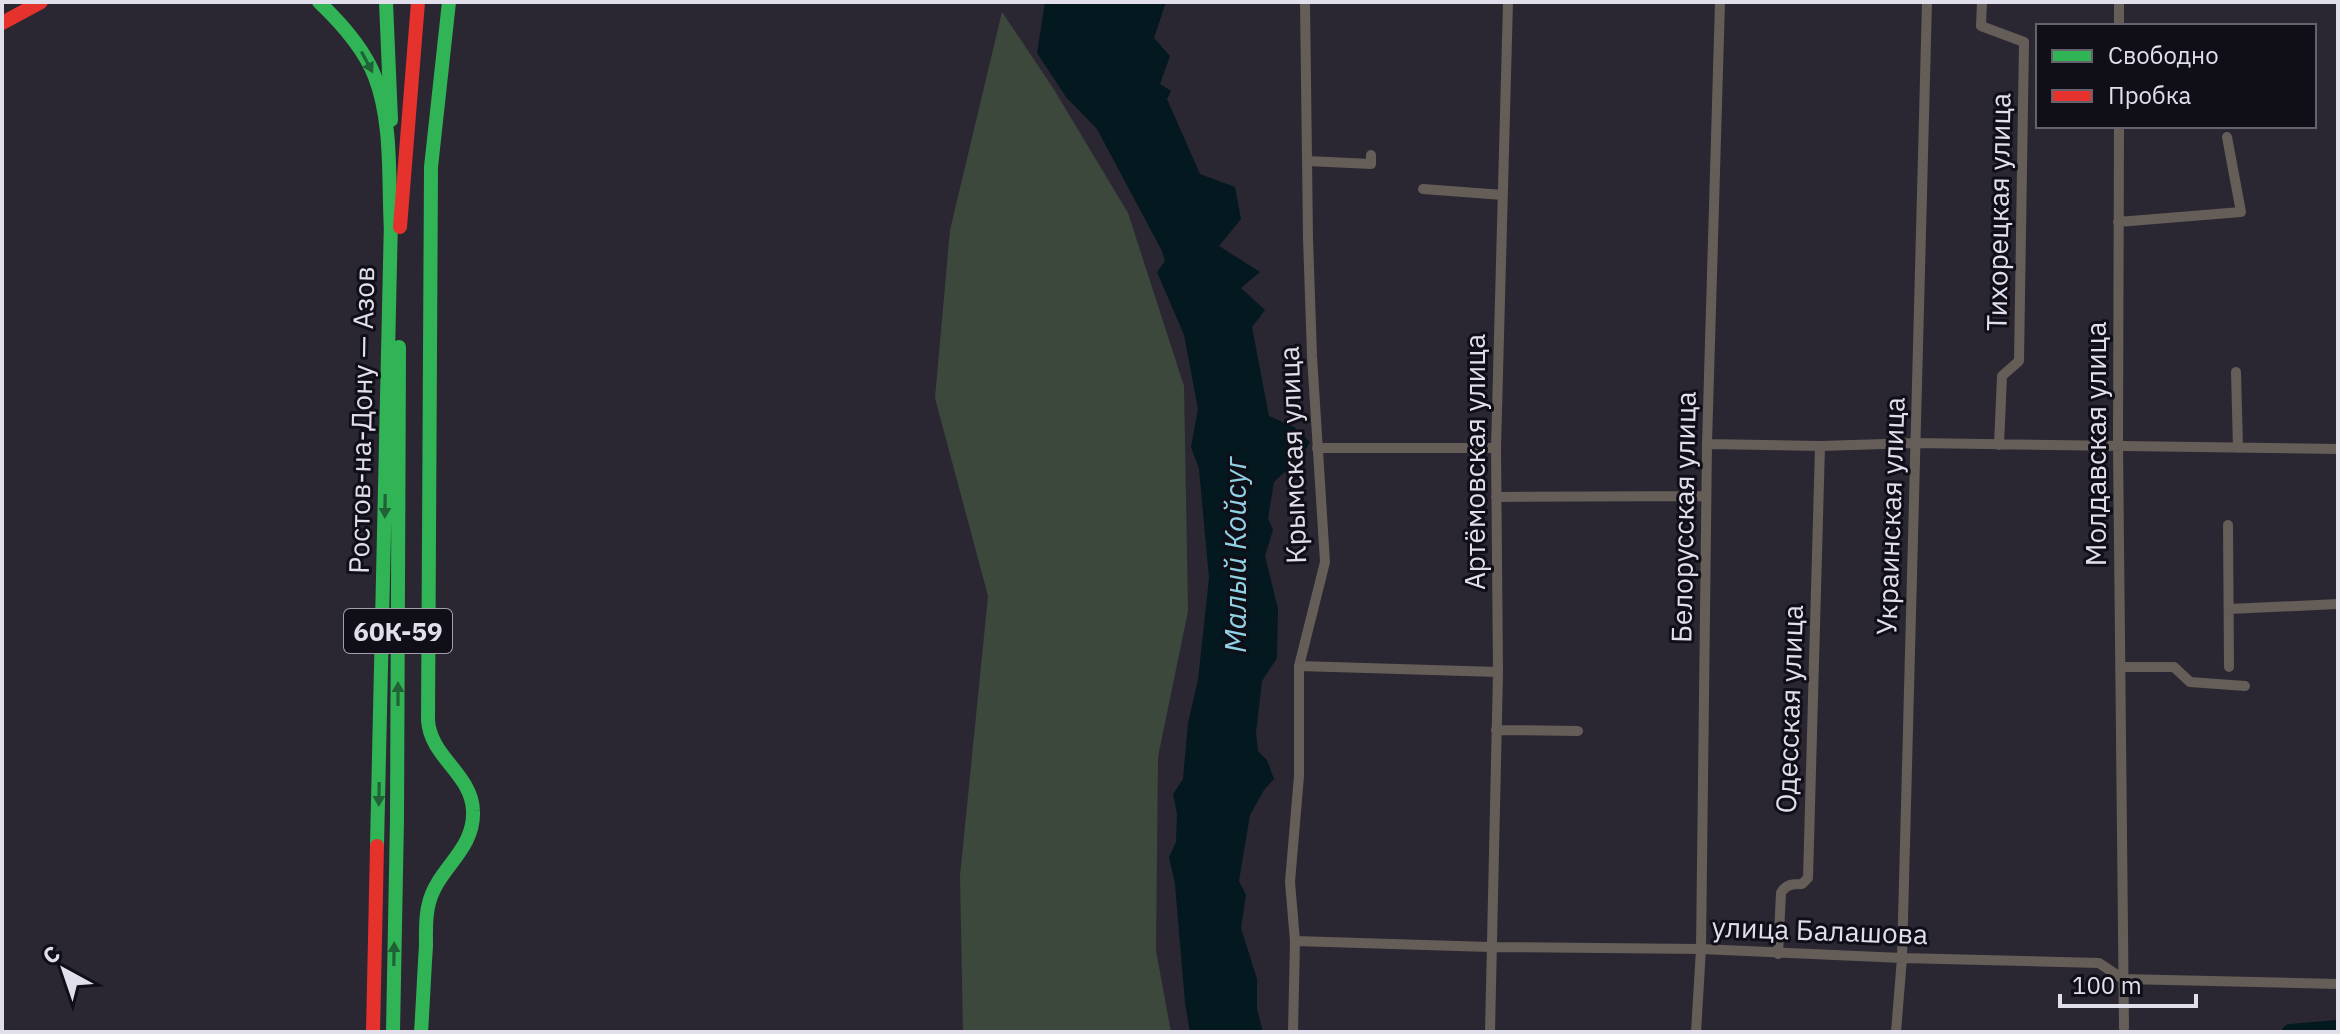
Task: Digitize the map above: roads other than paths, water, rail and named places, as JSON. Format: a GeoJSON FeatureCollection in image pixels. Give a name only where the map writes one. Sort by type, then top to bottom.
{"type":"FeatureCollection","features":[{"type":"Feature","properties":{"kind":"main road"},"geometry":{"type":"LineString","coordinates":[[2,9],[16,2]]}},
{"type":"Feature","properties":{"kind":"main road"},"geometry":{"type":"LineString","coordinates":[[2,23],[41,2]]}},
{"type":"Feature","properties":{"kind":"main road"},"geometry":{"type":"LineString","coordinates":[[319,2],[354,41],[376,79],[383,114],[395,231]]}},
{"type":"Feature","properties":{"kind":"main road","name":"Ростов-на-Дону — Азов"},"geometry":{"type":"LineString","coordinates":[[373,1032],[395,231],[386,2]]}},
{"type":"Feature","properties":{"kind":"main road","name":"Ростов-на-Дону — Азов"},"geometry":{"type":"LineString","coordinates":[[393,2],[397,41],[397,803],[393,1032]]}},
{"type":"Feature","properties":{"kind":"main road"},"geometry":{"type":"LineString","coordinates":[[395,231],[418,2]]}},
{"type":"Feature","properties":{"kind":"main road"},"geometry":{"type":"LineString","coordinates":[[421,1032],[428,905],[436,886],[463,850],[471,830],[474,807],[470,789],[438,750],[430,733],[428,715],[431,167],[449,2]]}},
{"type":"Feature","properties":{"kind":"street","name":"Крымская улица"},"geometry":{"type":"LineString","coordinates":[[1293,1032],[1295,941],[1290,882],[1299,776],[1299,666],[1325,562],[1311,341],[1305,2]]}},
{"type":"Feature","properties":{"kind":"street","name":"Артёмовская улица"},"geometry":{"type":"LineString","coordinates":[[1490,1032],[1498,672],[1496,448],[1508,2]]}},
{"type":"Feature","properties":{"kind":"street","name":"Белорусская улица"},"geometry":{"type":"LineString","coordinates":[[1696,1032],[1701,949],[1707,444],[1720,2]]}},
{"type":"Feature","properties":{"kind":"street","name":"Украинская улица"},"geometry":{"type":"LineString","coordinates":[[1896,1032],[1902,958],[1927,2]]}},
{"type":"Feature","properties":{"kind":"street","name":"Тихорецкая улица"},"geometry":{"type":"LineString","coordinates":[[1982,2],[1981,26],[2024,42],[2019,361],[2002,376],[1999,445]]}},
{"type":"Feature","properties":{"kind":"street"},"geometry":{"type":"LineString","coordinates":[[2119,2],[2119,24]]}},
{"type":"Feature","properties":{"kind":"street","name":"Молдавская улица"},"geometry":{"type":"LineString","coordinates":[[2119,128],[2118,446],[2124,1028]]}},
{"type":"Feature","properties":{"kind":"street"},"geometry":{"type":"LineString","coordinates":[[2118,222],[2241,212],[2227,137]]}},
{"type":"Feature","properties":{"kind":"street"},"geometry":{"type":"LineString","coordinates":[[1307,161],[1371,164],[1371,155]]}},
{"type":"Feature","properties":{"kind":"street"},"geometry":{"type":"LineString","coordinates":[[1423,189],[1503,195]]}},
{"type":"Feature","properties":{"kind":"street"},"geometry":{"type":"LineString","coordinates":[[2236,372],[2238,448]]}},
{"type":"Feature","properties":{"kind":"street"},"geometry":{"type":"LineString","coordinates":[[1707,444],[1820,446],[1917,443],[2338,449]]}},
{"type":"Feature","properties":{"kind":"street","name":"Одесская улица"},"geometry":{"type":"LineString","coordinates":[[1778,954],[1781,893],[1784,887],[1802,884],[1808,878],[1820,446]]}},
{"type":"Feature","properties":{"kind":"street"},"geometry":{"type":"LineString","coordinates":[[1317,448],[1496,448]]}},
{"type":"Feature","properties":{"kind":"street"},"geometry":{"type":"LineString","coordinates":[[1496,497],[1706,496]]}},
{"type":"Feature","properties":{"kind":"street"},"geometry":{"type":"LineString","coordinates":[[2228,525],[2229,667]]}},
{"type":"Feature","properties":{"kind":"street"},"geometry":{"type":"LineString","coordinates":[[2229,609],[2338,604]]}},
{"type":"Feature","properties":{"kind":"street"},"geometry":{"type":"LineString","coordinates":[[1299,666],[1498,672]]}},
{"type":"Feature","properties":{"kind":"street"},"geometry":{"type":"LineString","coordinates":[[2120,667],[2174,667],[2190,682],[2245,686]]}},
{"type":"Feature","properties":{"kind":"street"},"geometry":{"type":"LineString","coordinates":[[1496,730],[1578,731]]}},
{"type":"Feature","properties":{"kind":"street","name":"улица Балашова"},"geometry":{"type":"LineString","coordinates":[[1295,941],[1701,949],[2099,963],[2123,979],[2338,984]]}},
{"type":"Feature","properties":{"kind":"water","name":"Малый Койсуг"},"geometry":{"type":"Polygon","coordinates":[[[1045,2],[1166,2],[1154,38],[1170,56],[1160,84],[1171,91],[1167,99],[1200,174],[1235,187],[1241,219],[1219,246],[1260,272],[1241,288],[1265,310],[1252,327],[1269,416],[1294,427],[1310,442],[1303,455],[1274,482],[1268,518],[1273,530],[1265,556],[1278,609],[1277,658],[1262,681],[1256,733],[1258,751],[1267,760],[1274,779],[1250,815],[1239,881],[1246,895],[1241,928],[1257,979],[1257,1009],[1263,1032],[1190,1032],[1175,884],[1169,857],[1176,842],[1177,814],[1173,794],[1183,779],[1209,578],[1199,469],[1191,447],[1198,409],[1184,335],[1157,272],[1165,261],[1162,251],[1097,129],[1066,97],[1037,53],[1045,2]]]}},
{"type":"Feature","properties":{"kind":"waterway"},"geometry":{"type":"LineString","coordinates":[[2290,1032],[2338,1028]]}}]}
